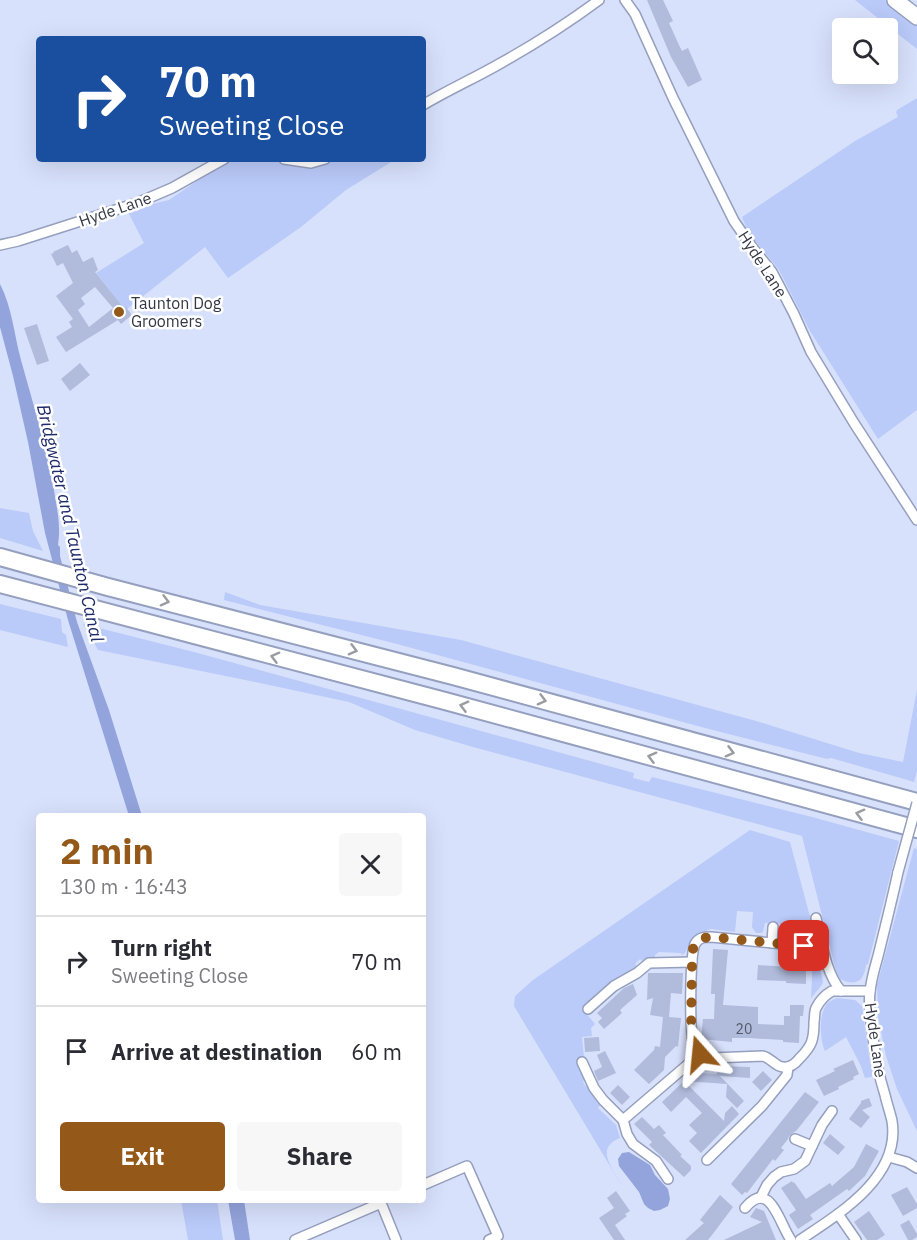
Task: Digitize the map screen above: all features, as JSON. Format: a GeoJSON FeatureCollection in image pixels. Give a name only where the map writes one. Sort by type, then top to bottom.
{"type":"FeatureCollection","features":[{"type":"Feature","properties":{"kind":"highway"},"geometry":{"type":"LineString","coordinates":[[0,557],[453,676],[917,803]]}},
{"type":"Feature","properties":{"kind":"highway"},"geometry":{"type":"LineString","coordinates":[[0,584],[917,829]]}},
{"type":"Feature","properties":{"kind":"main road"},"geometry":{"type":"LineString","coordinates":[[895,0],[917,17]]}},
{"type":"Feature","properties":{"kind":"street"},"geometry":{"type":"LineString","coordinates":[[426,103],[500,63],[599,0]]}},
{"type":"Feature","properties":{"kind":"street","name":"Hyde Lane"},"geometry":{"type":"LineString","coordinates":[[625,0],[635,14],[673,98],[735,221],[772,272],[811,352],[917,520]]}},
{"type":"Feature","properties":{"kind":"street","name":"Hyde Lane"},"geometry":{"type":"LineString","coordinates":[[0,245],[137,203],[172,188],[219,162]]}},
{"type":"Feature","properties":{"kind":"street","name":"Hyde Lane"},"geometry":{"type":"LineString","coordinates":[[800,1240],[838,1214],[876,1178],[889,1157],[893,1130],[874,1051],[870,991],[917,803]]}},
{"type":"Feature","properties":{"kind":"street"},"geometry":{"type":"LineString","coordinates":[[816,918],[831,975],[841,991]]}},
{"type":"Feature","properties":{"kind":"street"},"geometry":{"type":"LineString","coordinates":[[772,943],[773,927]]}},
{"type":"Feature","properties":{"kind":"street"},"geometry":{"type":"LineString","coordinates":[[804,946],[711,937],[703,938],[695,944],[692,962],[691,1036],[694,1047],[700,1054],[712,1058],[763,1056],[768,1057],[779,1066],[788,1067],[795,1064],[810,1046],[813,1038],[814,1014],[821,1000],[832,991],[870,991]]}},
{"type":"Feature","properties":{"kind":"street"},"geometry":{"type":"LineString","coordinates":[[588,1009],[614,986],[650,963],[692,962]]}},
{"type":"Feature","properties":{"kind":"street"},"geometry":{"type":"LineString","coordinates":[[623,1120],[700,1054]]}},
{"type":"Feature","properties":{"kind":"street"},"geometry":{"type":"LineString","coordinates":[[582,1062],[594,1088],[623,1120],[633,1144],[656,1161],[668,1179]]}},
{"type":"Feature","properties":{"kind":"street"},"geometry":{"type":"LineString","coordinates":[[707,1160],[762,1106],[787,1075],[788,1067]]}},
{"type":"Feature","properties":{"kind":"street"},"geometry":{"type":"LineString","coordinates":[[745,1208],[751,1201],[761,1197],[774,1177],[781,1172],[800,1166],[805,1161],[822,1125],[832,1112]]}},
{"type":"Feature","properties":{"kind":"street"},"geometry":{"type":"LineString","coordinates":[[795,1139],[812,1146]]}},
{"type":"Feature","properties":{"kind":"street"},"geometry":{"type":"LineString","coordinates":[[889,1157],[907,1162],[917,1168]]}},
{"type":"Feature","properties":{"kind":"street"},"geometry":{"type":"LineString","coordinates":[[426,1184],[467,1166],[498,1236],[489,1240]]}},
{"type":"Feature","properties":{"kind":"street"},"geometry":{"type":"LineString","coordinates":[[761,1197],[774,1208],[791,1240]]}},
{"type":"Feature","properties":{"kind":"street"},"geometry":{"type":"LineString","coordinates":[[295,1240],[383,1203]]}},
{"type":"Feature","properties":{"kind":"street"},"geometry":{"type":"LineString","coordinates":[[385,1203],[396,1240]]}},
{"type":"Feature","properties":{"kind":"street"},"geometry":{"type":"LineString","coordinates":[[838,1214],[856,1240]]}},
{"type":"Feature","properties":{"kind":"shaded area"},"geometry":{"type":"Polygon","coordinates":[[[855,0],[885,0],[917,25],[917,49],[898,34],[898,18],[878,18],[855,0]]]}},
{"type":"Feature","properties":{"kind":"shaded area"},"geometry":{"type":"Polygon","coordinates":[[[917,98],[917,410],[878,439],[810,331],[779,270],[748,232],[742,217],[855,141],[898,117],[897,110],[917,98]]]}},
{"type":"Feature","properties":{"kind":"shaded area"},"geometry":{"type":"Polygon","coordinates":[[[228,162],[280,162],[307,168],[318,167],[330,162],[391,162],[346,190],[301,227],[228,278],[205,247],[127,309],[124,308],[96,273],[144,243],[127,210],[169,200],[228,162]]]}},
{"type":"Feature","properties":{"kind":"shaded area"},"geometry":{"type":"Polygon","coordinates":[[[0,284],[10,311],[47,457],[58,518],[60,556],[77,622],[109,710],[141,813],[128,813],[68,620],[45,533],[28,442],[0,327],[0,284]]]}},
{"type":"Feature","properties":{"kind":"shaded area"},"geometry":{"type":"Polygon","coordinates":[[[0,508],[29,513],[33,531],[43,551],[0,538],[0,508]]]}},
{"type":"Feature","properties":{"kind":"shaded area"},"geometry":{"type":"Polygon","coordinates":[[[225,592],[260,605],[461,640],[756,721],[859,753],[903,762],[917,690],[917,771],[914,782],[831,758],[827,759],[705,728],[397,644],[224,600],[225,592]]]}},
{"type":"Feature","properties":{"kind":"shaded area"},"geometry":{"type":"Polygon","coordinates":[[[0,604],[61,619],[62,632],[66,635],[68,647],[0,630],[0,604]]]}},
{"type":"Feature","properties":{"kind":"shaded area"},"geometry":{"type":"Polygon","coordinates":[[[83,624],[194,652],[634,773],[633,778],[649,782],[652,777],[899,841],[868,964],[858,981],[840,979],[836,971],[802,836],[415,730],[349,702],[98,650],[83,624]]]}},
{"type":"Feature","properties":{"kind":"shaded area"},"geometry":{"type":"Polygon","coordinates":[[[750,830],[790,842],[820,954],[817,956],[823,982],[811,999],[813,953],[807,952],[807,940],[782,936],[780,924],[765,923],[763,932],[756,933],[752,927],[753,912],[737,911],[735,932],[711,929],[694,936],[682,955],[681,953],[659,952],[655,955],[655,960],[643,962],[640,959],[635,964],[638,967],[603,988],[582,1008],[595,1024],[591,1028],[592,1036],[582,1037],[584,1057],[578,1061],[586,1079],[583,1081],[585,1086],[589,1085],[601,1104],[598,1108],[616,1125],[620,1138],[612,1142],[607,1153],[622,1186],[514,1006],[515,996],[533,980],[750,830]]]}},
{"type":"Feature","properties":{"kind":"shaded area"},"geometry":{"type":"Polygon","coordinates":[[[914,848],[917,849],[917,1131],[897,1089],[886,1056],[878,1017],[877,985],[914,848]]]}},
{"type":"Feature","properties":{"kind":"shaded area"},"geometry":{"type":"Polygon","coordinates":[[[837,998],[855,1000],[862,1006],[869,1057],[874,1075],[871,1077],[865,1078],[846,1037],[825,1051],[823,1047],[821,1023],[823,1011],[827,1004],[837,998]]]}},
{"type":"Feature","properties":{"kind":"shaded area"},"geometry":{"type":"Polygon","coordinates":[[[629,1152],[650,1165],[655,1175],[668,1189],[670,1199],[668,1206],[654,1211],[644,1204],[639,1192],[619,1166],[618,1159],[622,1153],[629,1152]]]}},
{"type":"Feature","properties":{"kind":"shaded area"},"geometry":{"type":"Polygon","coordinates":[[[182,1203],[217,1203],[223,1240],[188,1240],[182,1203]]]}},
{"type":"Feature","properties":{"kind":"shaded area"},"geometry":{"type":"Polygon","coordinates":[[[229,1203],[244,1203],[250,1240],[235,1240],[229,1203]]]}},
{"type":"Feature","properties":{"kind":"building"},"geometry":{"type":"Polygon","coordinates":[[[647,0],[663,0],[673,21],[669,23],[679,45],[682,51],[688,48],[702,80],[688,87],[671,57],[647,0]]]}},
{"type":"Feature","properties":{"kind":"building"},"geometry":{"type":"Polygon","coordinates":[[[68,245],[72,253],[77,250],[83,262],[93,257],[98,270],[95,272],[132,315],[121,324],[118,320],[66,352],[56,337],[72,327],[69,322],[73,319],[56,296],[73,283],[63,263],[57,266],[51,254],[68,245]],[[95,287],[81,298],[85,304],[78,310],[89,327],[113,308],[95,287]]]}},
{"type":"Feature","properties":{"kind":"building"},"geometry":{"type":"Polygon","coordinates":[[[37,324],[49,361],[37,365],[24,328],[37,324]]]}},
{"type":"Feature","properties":{"kind":"building"},"geometry":{"type":"Polygon","coordinates":[[[80,363],[90,375],[70,391],[61,379],[80,363]]]}},
{"type":"Feature","properties":{"kind":"building"},"geometry":{"type":"Polygon","coordinates":[[[713,949],[728,950],[723,1005],[758,1007],[758,1024],[784,1025],[784,1016],[790,1016],[790,1005],[804,1005],[803,1016],[800,1016],[799,1043],[749,1038],[732,1038],[732,1042],[701,1039],[703,1019],[714,1019],[715,994],[711,994],[713,949]]]}},
{"type":"Feature","properties":{"kind":"building"},"geometry":{"type":"Polygon","coordinates":[[[758,965],[806,968],[806,984],[757,980],[758,965]]]}},
{"type":"Feature","properties":{"kind":"building"},"geometry":{"type":"Polygon","coordinates":[[[648,973],[683,973],[682,994],[671,993],[669,1017],[681,1018],[678,1047],[676,1046],[665,1057],[664,1070],[649,1084],[634,1070],[654,1050],[655,1046],[660,1047],[663,1017],[650,1015],[653,998],[647,1000],[648,973]]]}},
{"type":"Feature","properties":{"kind":"building"},"geometry":{"type":"Polygon","coordinates":[[[633,984],[637,995],[604,1029],[598,1022],[602,1018],[597,1013],[624,988],[633,984]]]}},
{"type":"Feature","properties":{"kind":"building"},"geometry":{"type":"Polygon","coordinates":[[[599,1037],[600,1051],[585,1052],[584,1038],[599,1037]]]}},
{"type":"Feature","properties":{"kind":"building"},"geometry":{"type":"Polygon","coordinates":[[[605,1051],[616,1073],[598,1081],[594,1071],[602,1067],[597,1055],[605,1051]]]}},
{"type":"Feature","properties":{"kind":"building"},"geometry":{"type":"Polygon","coordinates":[[[853,1060],[859,1074],[838,1087],[839,1089],[824,1096],[816,1080],[853,1060]]]}},
{"type":"Feature","properties":{"kind":"building"},"geometry":{"type":"Polygon","coordinates":[[[717,1066],[750,1067],[750,1078],[720,1076],[744,1101],[737,1108],[726,1097],[727,1084],[684,1081],[696,1070],[698,1073],[717,1074],[717,1066]]]}},
{"type":"Feature","properties":{"kind":"building"},"geometry":{"type":"Polygon","coordinates":[[[763,1071],[772,1080],[761,1091],[752,1082],[763,1071]]]}},
{"type":"Feature","properties":{"kind":"building"},"geometry":{"type":"Polygon","coordinates":[[[684,1081],[724,1121],[725,1113],[732,1106],[739,1114],[701,1153],[689,1141],[697,1133],[689,1125],[702,1113],[686,1097],[671,1112],[662,1102],[684,1081]]]}},
{"type":"Feature","properties":{"kind":"building"},"geometry":{"type":"Polygon","coordinates":[[[618,1085],[630,1097],[622,1105],[610,1093],[618,1085]]]}},
{"type":"Feature","properties":{"kind":"building"},"geometry":{"type":"Polygon","coordinates":[[[805,1092],[819,1102],[797,1130],[789,1136],[781,1148],[784,1150],[775,1161],[773,1159],[747,1193],[742,1195],[731,1184],[805,1092]]]}},
{"type":"Feature","properties":{"kind":"building"},"geometry":{"type":"Polygon","coordinates":[[[869,1098],[872,1106],[862,1110],[870,1117],[861,1128],[849,1119],[861,1101],[869,1098]]]}},
{"type":"Feature","properties":{"kind":"building"},"geometry":{"type":"Polygon","coordinates":[[[642,1117],[654,1129],[659,1125],[666,1133],[663,1135],[691,1166],[691,1170],[684,1177],[649,1145],[652,1142],[634,1124],[642,1117]]]}},
{"type":"Feature","properties":{"kind":"building"},"geometry":{"type":"Polygon","coordinates":[[[830,1134],[845,1147],[838,1155],[823,1143],[830,1134]]]}},
{"type":"Feature","properties":{"kind":"building"},"geometry":{"type":"Polygon","coordinates":[[[866,1144],[879,1151],[865,1176],[849,1191],[847,1189],[810,1215],[813,1219],[798,1229],[789,1215],[796,1210],[781,1188],[792,1181],[806,1199],[830,1183],[832,1186],[854,1167],[866,1144]]]}},
{"type":"Feature","properties":{"kind":"building"},"geometry":{"type":"Polygon","coordinates":[[[907,1187],[917,1208],[903,1216],[891,1195],[907,1187]]]}},
{"type":"Feature","properties":{"kind":"building"},"geometry":{"type":"Polygon","coordinates":[[[616,1191],[630,1211],[615,1225],[625,1240],[614,1240],[599,1218],[614,1208],[607,1198],[616,1191]]]}},
{"type":"Feature","properties":{"kind":"building"},"geometry":{"type":"Polygon","coordinates":[[[720,1195],[733,1207],[712,1235],[708,1240],[685,1240],[704,1223],[700,1220],[720,1195]]]}},
{"type":"Feature","properties":{"kind":"building"},"geometry":{"type":"Polygon","coordinates":[[[756,1208],[764,1211],[776,1240],[724,1240],[762,1222],[750,1217],[756,1208]]]}},
{"type":"Feature","properties":{"kind":"building"},"geometry":{"type":"Polygon","coordinates":[[[869,1211],[885,1235],[877,1240],[867,1240],[854,1222],[869,1211]]]}},
{"type":"Feature","properties":{"kind":"building"},"geometry":{"type":"Polygon","coordinates":[[[909,1220],[917,1234],[917,1237],[912,1240],[908,1240],[900,1225],[909,1220]]]}},
{"type":"Feature","properties":{"kind":"place","name":"Taunton Dog Groomers"},"geometry":{"type":"Point","coordinates":[119,312]}},
{"type":"Feature","properties":{"kind":"route"},"geometry":{"type":"LineString","coordinates":[[700,1054],[696,1051],[691,1036],[692,962],[695,944],[703,938],[711,937],[804,946]]}},
{"type":"Feature","properties":{"kind":"water label","name":"Bridgwater and Taunton Canal"},"geometry":{"type":"Point","coordinates":[70,523]}}]}
